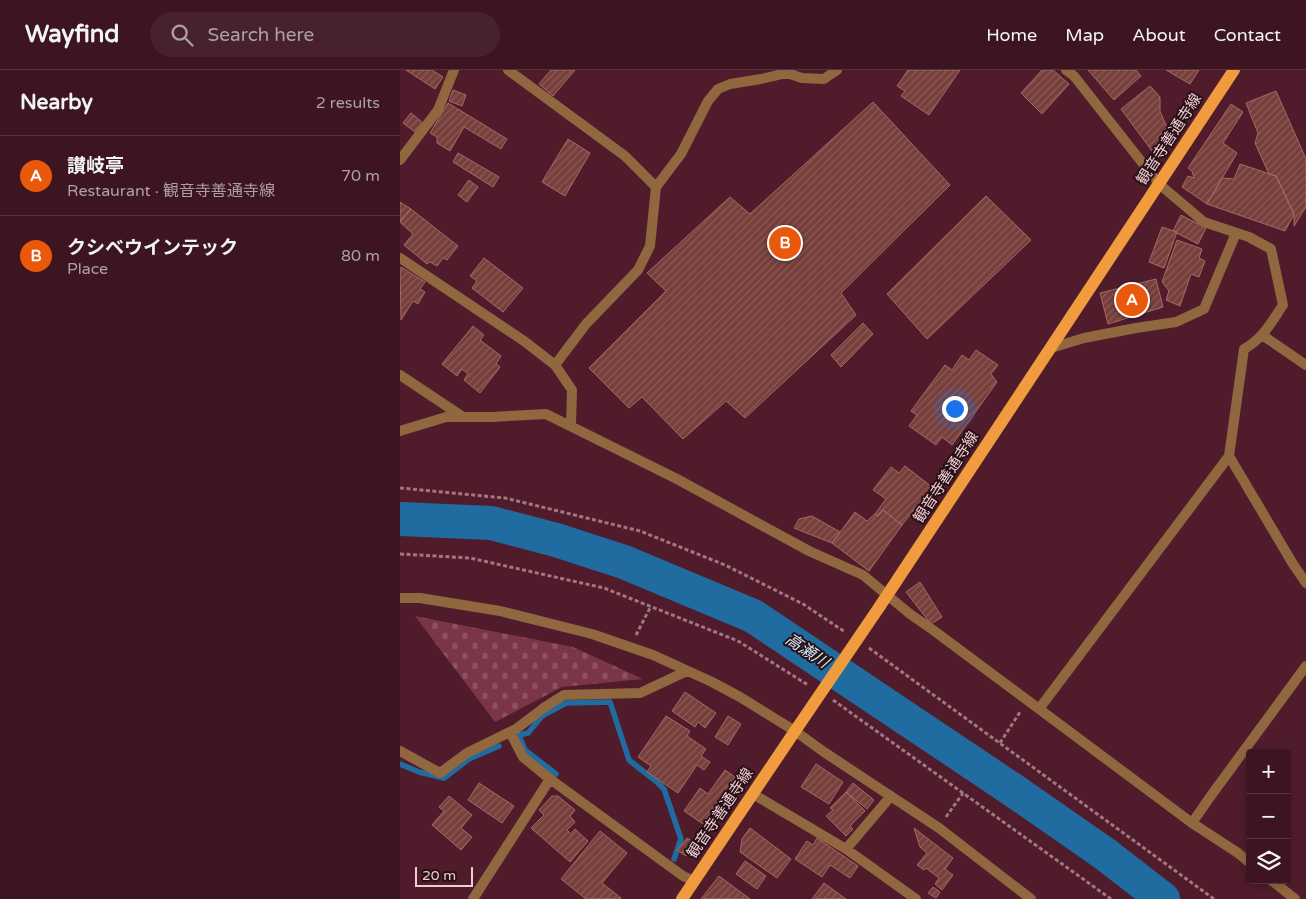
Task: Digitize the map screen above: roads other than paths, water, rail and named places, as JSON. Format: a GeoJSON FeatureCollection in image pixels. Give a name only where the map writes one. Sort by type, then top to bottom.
{"type":"FeatureCollection","features":[{"type":"Feature","properties":{"kind":"main road","name":"観音寺善通寺線"},"geometry":{"type":"LineString","coordinates":[[682,899],[883,601],[1234,70]]}},
{"type":"Feature","properties":{"kind":"street"},"geometry":{"type":"LineString","coordinates":[[400,160],[438,110],[454,70]]}},
{"type":"Feature","properties":{"kind":"street"},"geometry":{"type":"LineString","coordinates":[[508,70],[625,156],[656,187]]}},
{"type":"Feature","properties":{"kind":"street"},"geometry":{"type":"LineString","coordinates":[[555,365],[586,324],[638,270],[650,246],[656,187],[681,154],[708,101],[718,89],[730,84],[786,73],[802,78],[824,79],[837,70]]}},
{"type":"Feature","properties":{"kind":"street"},"geometry":{"type":"LineString","coordinates":[[1040,709],[1229,456],[1244,349],[1254,344],[1262,335],[1283,304],[1271,248],[1249,237],[1204,222],[1159,184],[1074,76],[1066,70]]}},
{"type":"Feature","properties":{"kind":"street"},"geometry":{"type":"LineString","coordinates":[[1050,348],[1084,338],[1176,322],[1204,309],[1236,233]]}},
{"type":"Feature","properties":{"kind":"street"},"geometry":{"type":"LineString","coordinates":[[400,258],[524,341],[555,365],[572,390],[571,425]]}},
{"type":"Feature","properties":{"kind":"street"},"geometry":{"type":"LineString","coordinates":[[1262,335],[1306,365]]}},
{"type":"Feature","properties":{"kind":"street"},"geometry":{"type":"LineString","coordinates":[[400,375],[463,416]]}},
{"type":"Feature","properties":{"kind":"street"},"geometry":{"type":"LineString","coordinates":[[400,431],[446,416],[546,414],[677,478],[809,551],[863,575],[883,601],[910,614],[1192,823],[1246,860]]}},
{"type":"Feature","properties":{"kind":"street"},"geometry":{"type":"LineString","coordinates":[[1229,456],[1306,583]]}},
{"type":"Feature","properties":{"kind":"street"},"geometry":{"type":"LineString","coordinates":[[400,598],[420,598],[500,611],[592,634],[653,655],[712,682],[795,731],[939,828],[1032,899]]}},
{"type":"Feature","properties":{"kind":"street"},"geometry":{"type":"LineString","coordinates":[[1192,823],[1306,666]]}},
{"type":"Feature","properties":{"kind":"street"},"geometry":{"type":"LineString","coordinates":[[400,752],[440,773],[467,752],[510,732],[564,695],[640,693],[687,671]]}},
{"type":"Feature","properties":{"kind":"street"},"geometry":{"type":"LineString","coordinates":[[510,732],[523,757],[550,779],[684,876],[694,881]]}},
{"type":"Feature","properties":{"kind":"street"},"geometry":{"type":"LineString","coordinates":[[473,899],[550,779]]}},
{"type":"Feature","properties":{"kind":"street"},"geometry":{"type":"LineString","coordinates":[[753,794],[846,849],[916,899]]}},
{"type":"Feature","properties":{"kind":"street"},"geometry":{"type":"LineString","coordinates":[[846,849],[891,796]]}},
{"type":"Feature","properties":{"kind":"street"},"geometry":{"type":"LineString","coordinates":[[1277,884],[1295,899]]}},
{"type":"Feature","properties":{"kind":"waterway","name":"高瀬川"},"geometry":{"type":"LineString","coordinates":[[400,519],[491,523],[556,540],[624,562],[753,616],[1010,788],[1105,854],[1163,899]]}},
{"type":"Feature","properties":{"kind":"waterway"},"geometry":{"type":"LineString","coordinates":[[556,774],[525,750],[519,735],[528,733],[542,716],[566,703],[610,702],[629,760],[664,789],[681,839],[674,859]]}},
{"type":"Feature","properties":{"kind":"waterway"},"geometry":{"type":"LineString","coordinates":[[400,764],[419,772],[444,778],[469,759],[499,746]]}},
{"type":"Feature","properties":{"kind":"place","name":"クシベウインテック"},"geometry":{"type":"Point","coordinates":[785,243]}},
{"type":"Feature","properties":{"kind":"place","name":"讃岐亭"},"geometry":{"type":"Point","coordinates":[1132,300]}}]}
